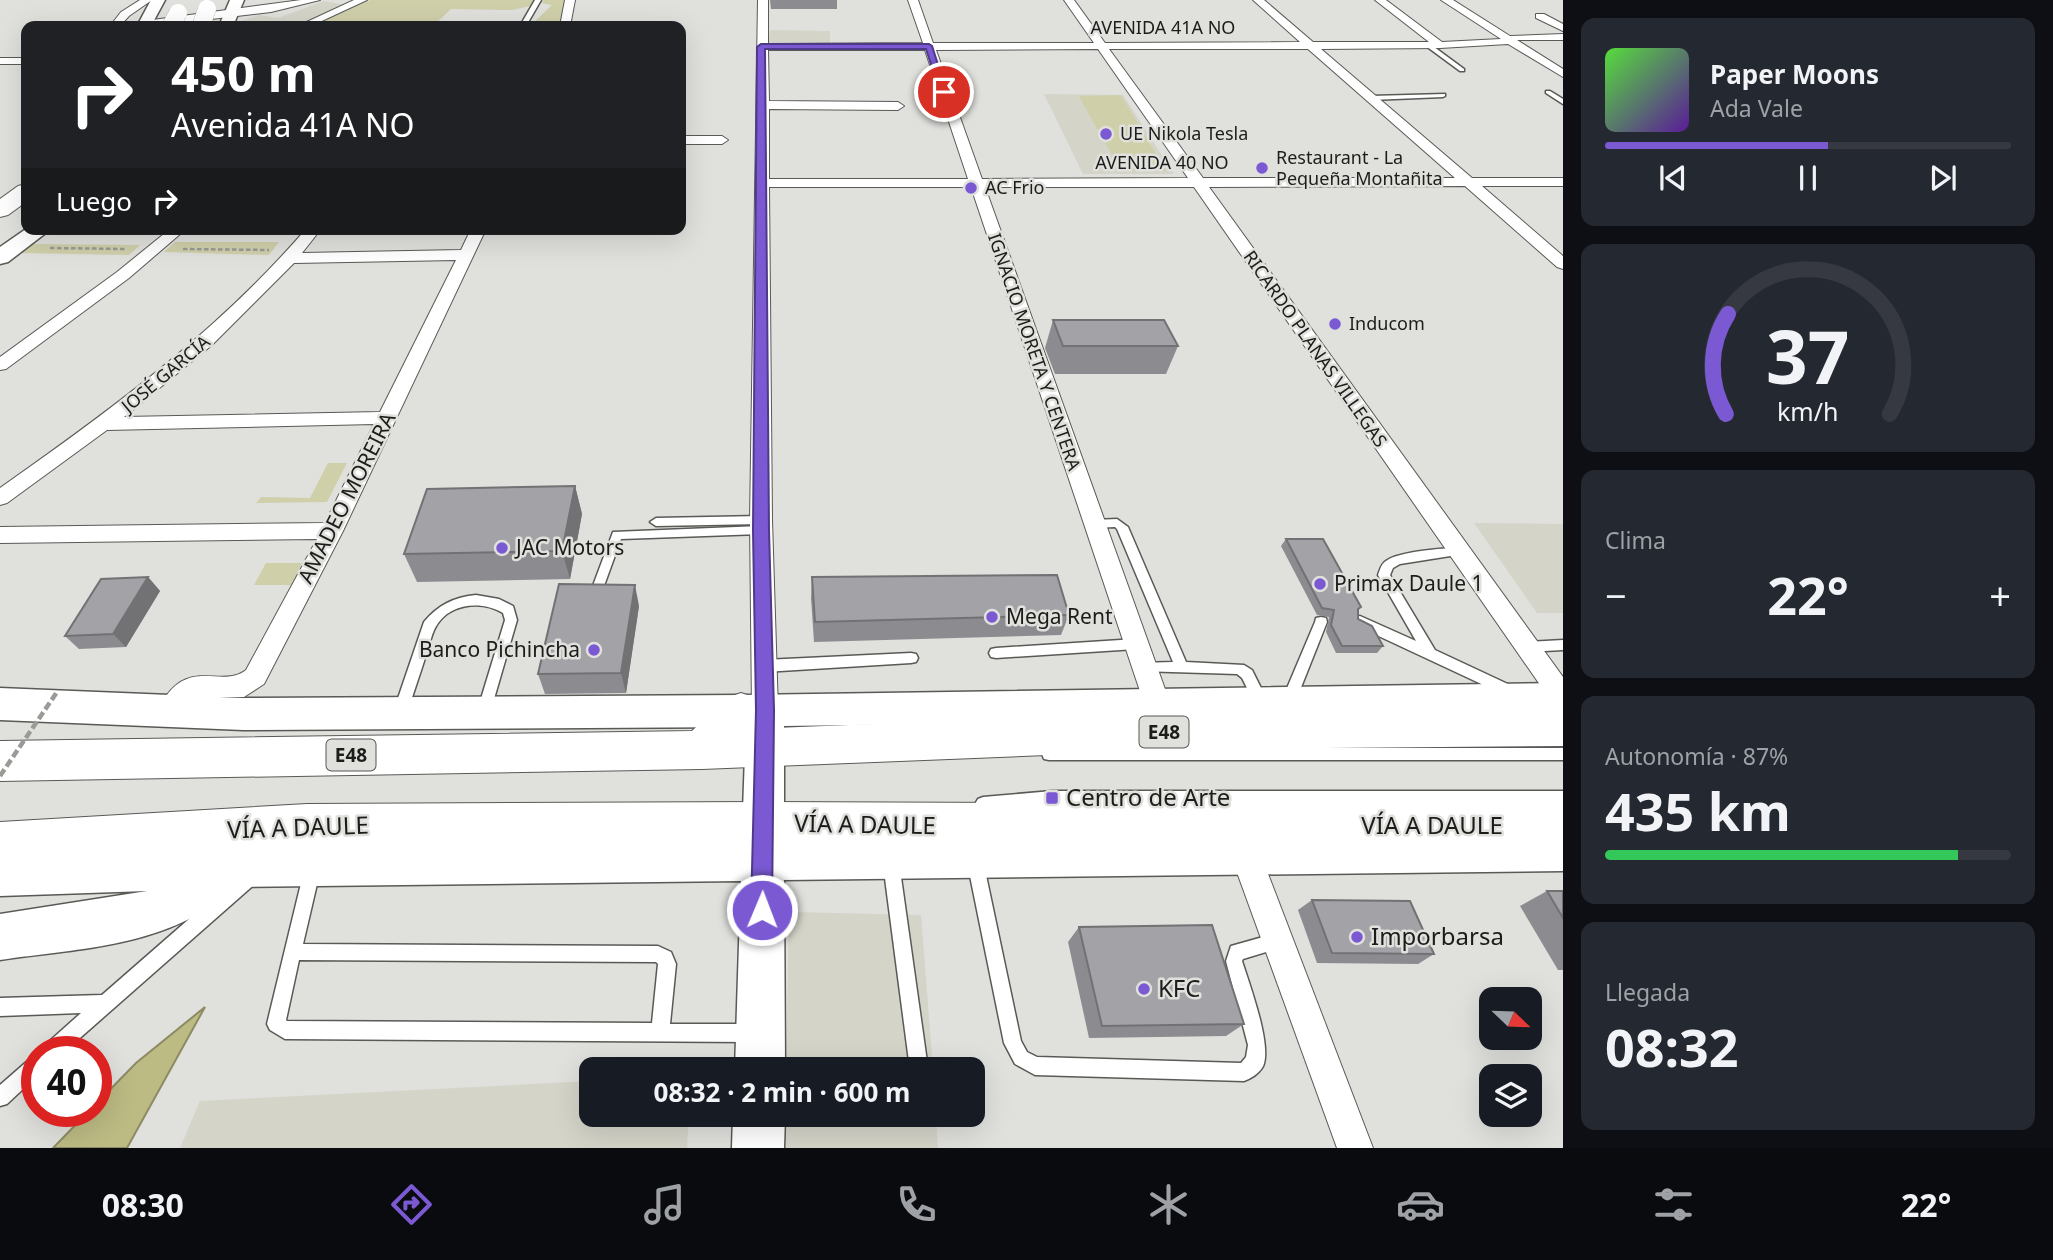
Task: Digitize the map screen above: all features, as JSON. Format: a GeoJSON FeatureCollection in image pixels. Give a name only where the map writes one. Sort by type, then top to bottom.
{"type":"FeatureCollection","features":[{"type":"Feature","properties":{"kind":"main road"},"geometry":{"type":"LineString","coordinates":[[151,21],[158,0]]}},
{"type":"Feature","properties":{"kind":"main road"},"geometry":{"type":"LineString","coordinates":[[203,21],[210,4]]}},
{"type":"Feature","properties":{"kind":"main road"},"geometry":{"type":"LineString","coordinates":[[0,239],[13,205]]}},
{"type":"Feature","properties":{"kind":"main road"},"geometry":{"type":"LineString","coordinates":[[0,257],[31,235]]}},
{"type":"Feature","properties":{"kind":"main road","name":"E48"},"geometry":{"type":"LineString","coordinates":[[0,761],[702,750],[757,723],[1157,703],[1563,698]]}},
{"type":"Feature","properties":{"kind":"main road"},"geometry":{"type":"LineString","coordinates":[[0,704],[243,713],[484,712],[757,723],[763,842],[760,1051]]}},
{"type":"Feature","properties":{"kind":"main road","name":"E48"},"geometry":{"type":"LineString","coordinates":[[757,723],[1194,730],[1563,728]]}},
{"type":"Feature","properties":{"kind":"main road","name":"VÍA A DAULE"},"geometry":{"type":"LineString","coordinates":[[0,844],[307,826],[763,842],[891,859],[1245,853],[1460,839],[1563,827]]}},
{"type":"Feature","properties":{"kind":"main road","name":"VÍA A DAULE"},"geometry":{"type":"LineString","coordinates":[[0,875],[314,864],[1034,827],[1460,839],[1563,851]]}},
{"type":"Feature","properties":{"kind":"main road"},"geometry":{"type":"LineString","coordinates":[[0,937],[113,920],[172,906],[245,865]]}},
{"type":"Feature","properties":{"kind":"main road"},"geometry":{"type":"LineString","coordinates":[[758,1148],[759,1127]]}},
{"type":"Feature","properties":{"kind":"street"},"geometry":{"type":"LineString","coordinates":[[119,21],[147,0]]}},
{"type":"Feature","properties":{"kind":"street"},"geometry":{"type":"LineString","coordinates":[[181,21],[315,0]]}},
{"type":"Feature","properties":{"kind":"street"},"geometry":{"type":"LineString","coordinates":[[314,21],[362,0]]}},
{"type":"Feature","properties":{"kind":"street"},"geometry":{"type":"LineString","coordinates":[[566,21],[570,0]]}},
{"type":"Feature","properties":{"kind":"street"},"geometry":{"type":"LineString","coordinates":[[757,723],[764,666],[761,525],[763,0]]}},
{"type":"Feature","properties":{"kind":"street","name":"IGNACIO MORETA Y CENTERA"},"geometry":{"type":"LineString","coordinates":[[913,0],[1157,703]]}},
{"type":"Feature","properties":{"kind":"street","name":"RICARDO PLANAS VILLEGAS"},"geometry":{"type":"LineString","coordinates":[[1069,0],[1563,698]]}},
{"type":"Feature","properties":{"kind":"street"},"geometry":{"type":"LineString","coordinates":[[1258,0],[1560,259]]}},
{"type":"Feature","properties":{"kind":"street"},"geometry":{"type":"LineString","coordinates":[[1380,0],[1434,45]]}},
{"type":"Feature","properties":{"kind":"street"},"geometry":{"type":"LineString","coordinates":[[1446,0],[1563,74]]}},
{"type":"Feature","properties":{"kind":"street"},"geometry":{"type":"LineString","coordinates":[[1540,16],[1563,29]]}},
{"type":"Feature","properties":{"kind":"street","name":"AVENIDA 41A NO"},"geometry":{"type":"LineString","coordinates":[[761,47],[1434,45],[1501,43],[1517,37],[1563,37]]}},
{"type":"Feature","properties":{"kind":"street"},"geometry":{"type":"LineString","coordinates":[[0,53],[21,54]]}},
{"type":"Feature","properties":{"kind":"street"},"geometry":{"type":"LineString","coordinates":[[0,61],[21,61]]}},
{"type":"Feature","properties":{"kind":"street"},"geometry":{"type":"LineString","coordinates":[[762,105],[898,106]]}},
{"type":"Feature","properties":{"kind":"street"},"geometry":{"type":"LineString","coordinates":[[686,140],[722,140]]}},
{"type":"Feature","properties":{"kind":"street","name":"AVENIDA 40 NO"},"geometry":{"type":"LineString","coordinates":[[761,183],[1563,182]]}},
{"type":"Feature","properties":{"kind":"street"},"geometry":{"type":"LineString","coordinates":[[0,365],[123,275],[172,235]]}},
{"type":"Feature","properties":{"kind":"street","name":"JOSÉ GARCÍA"},"geometry":{"type":"LineString","coordinates":[[0,498],[165,378],[203,345],[290,258],[309,235]]}},
{"type":"Feature","properties":{"kind":"street","name":"AMADEO MOREIRA"},"geometry":{"type":"LineString","coordinates":[[170,710],[194,686],[244,686],[255,677],[332,531],[476,235]]}},
{"type":"Feature","properties":{"kind":"street"},"geometry":{"type":"LineString","coordinates":[[290,258],[467,255]]}},
{"type":"Feature","properties":{"kind":"street"},"geometry":{"type":"LineString","coordinates":[[105,424],[387,418]]}},
{"type":"Feature","properties":{"kind":"street"},"geometry":{"type":"LineString","coordinates":[[0,535],[332,531]]}},
{"type":"Feature","properties":{"kind":"street"},"geometry":{"type":"LineString","coordinates":[[1245,853],[1355,1148]]}},
{"type":"Feature","properties":{"kind":"lane"},"geometry":{"type":"LineString","coordinates":[[526,21],[538,0]]}},
{"type":"Feature","properties":{"kind":"lane"},"geometry":{"type":"LineString","coordinates":[[1434,45],[1462,71]]}},
{"type":"Feature","properties":{"kind":"lane"},"geometry":{"type":"LineString","coordinates":[[1548,92],[1563,102]]}},
{"type":"Feature","properties":{"kind":"lane"},"geometry":{"type":"LineString","coordinates":[[1371,98],[1443,95]]}},
{"type":"Feature","properties":{"kind":"lane"},"geometry":{"type":"LineString","coordinates":[[656,522],[761,525]]}},
{"type":"Feature","properties":{"kind":"lane"},"geometry":{"type":"LineString","coordinates":[[1094,524],[1117,523],[1122,527],[1182,668]]}},
{"type":"Feature","properties":{"kind":"lane"},"geometry":{"type":"LineString","coordinates":[[597,591],[617,535],[761,525]]}},
{"type":"Feature","properties":{"kind":"lane"},"geometry":{"type":"LineString","coordinates":[[1431,654],[1384,575],[1388,565],[1398,560],[1459,551]]}},
{"type":"Feature","properties":{"kind":"lane"},"geometry":{"type":"LineString","coordinates":[[400,713],[429,626],[446,606],[474,601],[503,606],[509,610],[511,620],[484,712]]}},
{"type":"Feature","properties":{"kind":"lane"},"geometry":{"type":"LineString","coordinates":[[1360,621],[1526,699]]}},
{"type":"Feature","properties":{"kind":"lane"},"geometry":{"type":"LineString","coordinates":[[1144,667],[1239,669],[1274,702],[1321,622]]}},
{"type":"Feature","properties":{"kind":"lane"},"geometry":{"type":"LineString","coordinates":[[996,653],[1136,644]]}},
{"type":"Feature","properties":{"kind":"lane"},"geometry":{"type":"LineString","coordinates":[[1527,647],[1563,645]]}},
{"type":"Feature","properties":{"kind":"lane"},"geometry":{"type":"LineString","coordinates":[[764,666],[911,658]]}},
{"type":"Feature","properties":{"kind":"lane"},"geometry":{"type":"LineString","coordinates":[[757,723],[910,754],[978,754]]}},
{"type":"Feature","properties":{"kind":"lane"},"geometry":{"type":"LineString","coordinates":[[1032,754],[1563,754]]}},
{"type":"Feature","properties":{"kind":"lane"},"geometry":{"type":"LineString","coordinates":[[969,805],[1052,798],[1563,798]]}},
{"type":"Feature","properties":{"kind":"lane"},"geometry":{"type":"LineString","coordinates":[[763,842],[914,810]]}},
{"type":"Feature","properties":{"kind":"lane"},"geometry":{"type":"LineString","coordinates":[[974,858],[1013,1043],[1021,1058],[1035,1066],[1244,1072],[1255,1062],[1257,1045],[1234,961],[1237,952],[1278,941]]}},
{"type":"Feature","properties":{"kind":"lane"},"geometry":{"type":"LineString","coordinates":[[891,859],[917,1057]]}},
{"type":"Feature","properties":{"kind":"lane"},"geometry":{"type":"LineString","coordinates":[[314,864],[276,1024],[285,1030],[660,1032],[760,1051]]}},
{"type":"Feature","properties":{"kind":"lane"},"geometry":{"type":"LineString","coordinates":[[68,1036],[245,865]]}},
{"type":"Feature","properties":{"kind":"lane"},"geometry":{"type":"LineString","coordinates":[[293,952],[657,954],[665,958],[667,964],[660,1032]]}},
{"type":"Feature","properties":{"kind":"lane"},"geometry":{"type":"LineString","coordinates":[[0,1007],[103,1004]]}},
{"type":"Feature","properties":{"kind":"lane"},"geometry":{"type":"LineString","coordinates":[[0,1097],[21,1078]]}},
{"type":"Feature","properties":{"kind":"path"},"geometry":{"type":"LineString","coordinates":[[0,776],[57,692]]}},
{"type":"Feature","properties":{"kind":"shaded area"},"geometry":{"type":"Polygon","coordinates":[[[324,1],[345,5],[306,21],[242,21],[259,15],[278,18],[324,1]]]}},
{"type":"Feature","properties":{"kind":"shaded area"},"geometry":{"type":"Polygon","coordinates":[[[770,30],[830,31],[830,44],[768,44],[770,30]]]}},
{"type":"Feature","properties":{"kind":"shaded area","name":"UE Nikola Tesla"},"geometry":{"type":"Polygon","coordinates":[[[1044,94],[1123,95],[1174,174],[1083,174],[1044,94]]]}},
{"type":"Feature","properties":{"kind":"shaded area"},"geometry":{"type":"Polygon","coordinates":[[[1474,523],[1563,524],[1563,613],[1537,613],[1474,523]]]}},
{"type":"Feature","properties":{"kind":"shaded area"},"geometry":{"type":"Polygon","coordinates":[[[789,912],[921,915],[932,1057],[786,1057],[789,912]]]}},
{"type":"Feature","properties":{"kind":"shaded area"},"geometry":{"type":"Polygon","coordinates":[[[205,1007],[127,1148],[53,1148],[73,1127],[112,1127],[112,1088],[136,1063],[205,1007]]]}},
{"type":"Feature","properties":{"kind":"shaded area"},"geometry":{"type":"Polygon","coordinates":[[[579,1082],[579,1127],[688,1127],[687,1148],[180,1148],[200,1101],[579,1082]]]}},
{"type":"Feature","properties":{"kind":"shaded area"},"geometry":{"type":"Polygon","coordinates":[[[785,1127],[937,1127],[938,1148],[784,1148],[785,1127]]]}},
{"type":"Feature","properties":{"kind":"green space"},"geometry":{"type":"Polygon","coordinates":[[[370,0],[534,0],[530,6],[512,10],[451,9],[438,21],[324,21],[370,0]]]}},
{"type":"Feature","properties":{"kind":"green space"},"geometry":{"type":"Polygon","coordinates":[[[544,0],[566,0],[561,21],[535,21],[552,5],[541,3],[544,0]]]}},
{"type":"Feature","properties":{"kind":"green space"},"geometry":{"type":"Polygon","coordinates":[[[1121,95],[1166,171],[1122,171],[1098,130],[1111,129],[1097,129],[1079,96],[1121,95]]]}},
{"type":"Feature","properties":{"kind":"green space"},"geometry":{"type":"Polygon","coordinates":[[[175,242],[279,242],[269,255],[164,252],[175,242]]]}},
{"type":"Feature","properties":{"kind":"green space"},"geometry":{"type":"Polygon","coordinates":[[[31,244],[140,245],[129,255],[19,253],[31,244]]]}},
{"type":"Feature","properties":{"kind":"green space"},"geometry":{"type":"Polygon","coordinates":[[[328,463],[347,463],[327,502],[256,503],[261,497],[310,498],[328,463]]]}},
{"type":"Feature","properties":{"kind":"green space"},"geometry":{"type":"Polygon","coordinates":[[[266,563],[302,563],[291,585],[254,585],[266,563]]]}},
{"type":"Feature","properties":{"kind":"building"},"geometry":{"type":"Polygon","coordinates":[[[1053,320],[1164,320],[1178,346],[1063,346],[1053,320]]]}},
{"type":"Feature","properties":{"kind":"building"},"geometry":{"type":"Polygon","coordinates":[[[575,486],[562,551],[404,554],[427,489],[575,486]]]}},
{"type":"Feature","properties":{"kind":"building","name":"Primax Daule 1"},"geometry":{"type":"Polygon","coordinates":[[[1286,539],[1323,539],[1361,607],[1358,609],[1358,619],[1372,626],[1383,646],[1342,646],[1331,625],[1334,610],[1322,608],[1286,539]]]}},
{"type":"Feature","properties":{"kind":"building"},"geometry":{"type":"Polygon","coordinates":[[[1057,575],[1069,615],[815,622],[812,577],[1057,575]]]}},
{"type":"Feature","properties":{"kind":"building"},"geometry":{"type":"Polygon","coordinates":[[[148,577],[113,634],[65,636],[101,579],[148,577]]]}},
{"type":"Feature","properties":{"kind":"building","name":"Banco Pichincha"},"geometry":{"type":"Polygon","coordinates":[[[559,584],[635,585],[621,673],[538,674],[559,584]]]}},
{"type":"Feature","properties":{"kind":"building"},"geometry":{"type":"Polygon","coordinates":[[[1547,891],[1563,891],[1563,918],[1547,891]]]}},
{"type":"Feature","properties":{"kind":"building","name":"Imporbarsa"},"geometry":{"type":"Polygon","coordinates":[[[1312,900],[1410,901],[1434,954],[1332,953],[1312,900]]]}},
{"type":"Feature","properties":{"kind":"building","name":"KFC"},"geometry":{"type":"Polygon","coordinates":[[[1212,925],[1244,1024],[1102,1026],[1079,927],[1212,925]]]}},
{"type":"Feature","properties":{"kind":"place","name":"UE Nikola Tesla"},"geometry":{"type":"Point","coordinates":[1106,134]}},
{"type":"Feature","properties":{"kind":"place","name":"Restaurant - La Pequeña Montañita"},"geometry":{"type":"Point","coordinates":[1262,168]}},
{"type":"Feature","properties":{"kind":"place","name":"AC Frio"},"geometry":{"type":"Point","coordinates":[971,188]}},
{"type":"Feature","properties":{"kind":"place","name":"Inducom"},"geometry":{"type":"Point","coordinates":[1335,324]}},
{"type":"Feature","properties":{"kind":"place","name":"JAC Motors"},"geometry":{"type":"Point","coordinates":[502,548]}},
{"type":"Feature","properties":{"kind":"place","name":"Primax Daule 1"},"geometry":{"type":"Point","coordinates":[1320,584]}},
{"type":"Feature","properties":{"kind":"place","name":"Mega Rent"},"geometry":{"type":"Point","coordinates":[992,617]}},
{"type":"Feature","properties":{"kind":"place","name":"Banco Pichincha"},"geometry":{"type":"Point","coordinates":[594,650]}},
{"type":"Feature","properties":{"kind":"place","name":"Centro de Arte"},"geometry":{"type":"Point","coordinates":[1052,798]}},
{"type":"Feature","properties":{"kind":"place","name":"Imporbarsa"},"geometry":{"type":"Point","coordinates":[1357,937]}},
{"type":"Feature","properties":{"kind":"place","name":"KFC"},"geometry":{"type":"Point","coordinates":[1144,989]}},
{"type":"Feature","properties":{"kind":"route"},"geometry":{"type":"LineString","coordinates":[[762,910],[765,710],[761,530],[761,47],[929,46],[944,92]]}}]}
